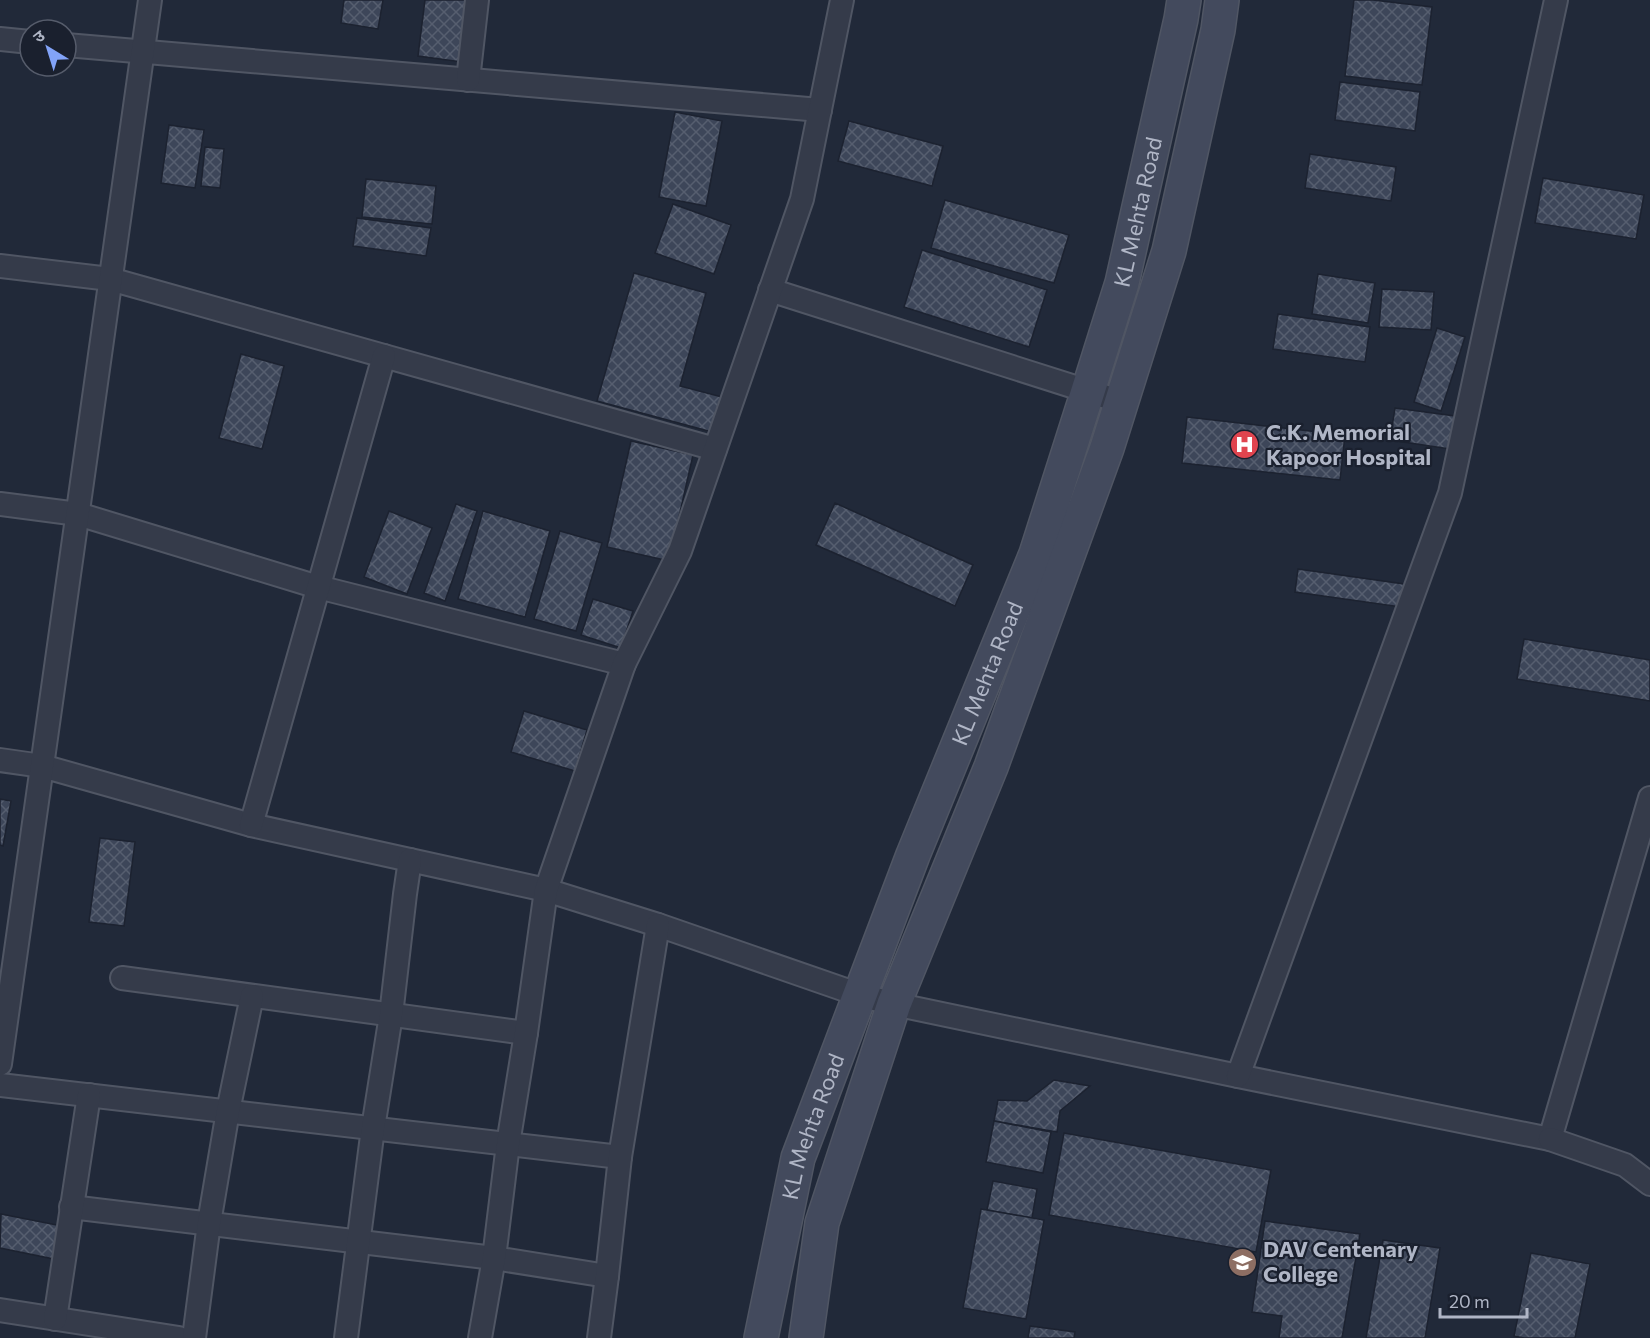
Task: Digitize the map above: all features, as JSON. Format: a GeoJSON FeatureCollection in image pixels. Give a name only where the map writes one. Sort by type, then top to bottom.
{"type":"FeatureCollection","features":[{"type":"Feature","properties":{"kind":"street"},"geometry":{"type":"LineString","coordinates":[[0,1064],[2,1032],[42,766],[150,0]]}},
{"type":"Feature","properties":{"kind":"street"},"geometry":{"type":"LineString","coordinates":[[468,80],[477,0]]}},
{"type":"Feature","properties":{"kind":"street"},"geometry":{"type":"LineString","coordinates":[[480,1338],[494,1258],[508,1144],[546,890],[624,664],[680,551],[802,199],[842,0]]}},
{"type":"Feature","properties":{"kind":"street","name":"KL Mehta Road"},"geometry":{"type":"LineString","coordinates":[[761,1338],[798,1158],[913,855],[1036,554],[1088,391],[1122,283],[1184,0]]}},
{"type":"Feature","properties":{"kind":"street","name":"KL Mehta Road"},"geometry":{"type":"LineString","coordinates":[[806,1338],[822,1223],[894,1004],[991,767],[1103,459],[1169,251],[1218,30],[1222,0]]}},
{"type":"Feature","properties":{"kind":"street"},"geometry":{"type":"LineString","coordinates":[[1238,1076],[1450,493],[1556,0]]}},
{"type":"Feature","properties":{"kind":"street"},"geometry":{"type":"LineString","coordinates":[[0,39],[18,41]]}},
{"type":"Feature","properties":{"kind":"street"},"geometry":{"type":"LineString","coordinates":[[78,46],[820,110]]}},
{"type":"Feature","properties":{"kind":"street"},"geometry":{"type":"LineString","coordinates":[[0,266],[110,279],[715,449]]}},
{"type":"Feature","properties":{"kind":"street"},"geometry":{"type":"LineString","coordinates":[[770,290],[1122,402]]}},
{"type":"Feature","properties":{"kind":"street"},"geometry":{"type":"LineString","coordinates":[[251,825],[384,356]]}},
{"type":"Feature","properties":{"kind":"street"},"geometry":{"type":"LineString","coordinates":[[0,504],[78,514],[318,587],[624,664]]}},
{"type":"Feature","properties":{"kind":"street"},"geometry":{"type":"LineString","coordinates":[[0,760],[42,766],[251,825],[546,890],[658,925],[860,995],[894,1004],[1550,1139],[1626,1166],[1650,1184]]}},
{"type":"Feature","properties":{"kind":"street"},"geometry":{"type":"LineString","coordinates":[[1550,1139],[1650,798]]}},
{"type":"Feature","properties":{"kind":"street"},"geometry":{"type":"LineString","coordinates":[[346,1338],[410,860]]}},
{"type":"Feature","properties":{"kind":"street"},"geometry":{"type":"LineString","coordinates":[[599,1338],[620,1157],[658,925]]}},
{"type":"Feature","properties":{"kind":"street"},"geometry":{"type":"LineString","coordinates":[[122,978],[526,1033]]}},
{"type":"Feature","properties":{"kind":"street"},"geometry":{"type":"LineString","coordinates":[[194,1338],[209,1223],[228,1111],[252,996]]}},
{"type":"Feature","properties":{"kind":"street"},"geometry":{"type":"LineString","coordinates":[[0,1085],[620,1157]]}},
{"type":"Feature","properties":{"kind":"street"},"geometry":{"type":"LineString","coordinates":[[55,1319],[89,1095]]}},
{"type":"Feature","properties":{"kind":"street"},"geometry":{"type":"LineString","coordinates":[[71,1207],[494,1258],[607,1276]]}},
{"type":"Feature","properties":{"kind":"street"},"geometry":{"type":"LineString","coordinates":[[0,1310],[179,1338]]}},
{"type":"Feature","properties":{"kind":"building"},"geometry":{"type":"Polygon","coordinates":[[[344,0],[383,0],[378,29],[341,23],[344,0]]]}},
{"type":"Feature","properties":{"kind":"building"},"geometry":{"type":"Polygon","coordinates":[[[425,0],[470,0],[462,62],[418,56],[425,0]]]}},
{"type":"Feature","properties":{"kind":"building"},"geometry":{"type":"Polygon","coordinates":[[[1354,0],[1432,7],[1422,85],[1345,76],[1354,0]]]}},
{"type":"Feature","properties":{"kind":"building"},"geometry":{"type":"Polygon","coordinates":[[[1340,82],[1420,92],[1415,131],[1335,120],[1340,82]]]}},
{"type":"Feature","properties":{"kind":"building"},"geometry":{"type":"Polygon","coordinates":[[[675,112],[722,121],[706,206],[659,197],[675,112]]]}},
{"type":"Feature","properties":{"kind":"building"},"geometry":{"type":"Polygon","coordinates":[[[849,121],[943,146],[932,186],[838,161],[849,121]]]}},
{"type":"Feature","properties":{"kind":"building"},"geometry":{"type":"Polygon","coordinates":[[[169,125],[204,130],[195,188],[161,183],[169,125]]]}},
{"type":"Feature","properties":{"kind":"building"},"geometry":{"type":"Polygon","coordinates":[[[205,147],[224,149],[220,188],[201,186],[205,147]]]}},
{"type":"Feature","properties":{"kind":"building"},"geometry":{"type":"Polygon","coordinates":[[[1310,154],[1396,167],[1391,201],[1305,188],[1310,154]]]}},
{"type":"Feature","properties":{"kind":"building"},"geometry":{"type":"Polygon","coordinates":[[[1543,178],[1644,195],[1636,239],[1535,223],[1543,178]]]}},
{"type":"Feature","properties":{"kind":"building"},"geometry":{"type":"Polygon","coordinates":[[[366,179],[436,186],[432,224],[362,217],[366,179]]]}},
{"type":"Feature","properties":{"kind":"building"},"geometry":{"type":"Polygon","coordinates":[[[945,200],[1069,235],[1054,283],[931,248],[945,200]]]}},
{"type":"Feature","properties":{"kind":"building"},"geometry":{"type":"Polygon","coordinates":[[[673,204],[731,225],[714,274],[655,253],[673,204]]]}},
{"type":"Feature","properties":{"kind":"building"},"geometry":{"type":"Polygon","coordinates":[[[357,218],[431,228],[426,256],[353,246],[357,218]]]}},
{"type":"Feature","properties":{"kind":"building"},"geometry":{"type":"Polygon","coordinates":[[[922,250],[1047,290],[1029,347],[904,307],[922,250]]]}},
{"type":"Feature","properties":{"kind":"building"},"geometry":{"type":"Polygon","coordinates":[[[634,273],[706,293],[680,386],[722,397],[712,432],[597,401],[634,273]]]}},
{"type":"Feature","properties":{"kind":"building"},"geometry":{"type":"Polygon","coordinates":[[[1318,274],[1375,283],[1368,323],[1312,314],[1318,274]]]}},
{"type":"Feature","properties":{"kind":"building"},"geometry":{"type":"Polygon","coordinates":[[[1382,289],[1434,292],[1431,330],[1379,327],[1382,289]]]}},
{"type":"Feature","properties":{"kind":"building"},"geometry":{"type":"Polygon","coordinates":[[[1278,314],[1370,327],[1365,362],[1273,349],[1278,314]]]}},
{"type":"Feature","properties":{"kind":"building"},"geometry":{"type":"Polygon","coordinates":[[[1437,328],[1465,337],[1441,411],[1414,402],[1437,328]]]}},
{"type":"Feature","properties":{"kind":"building"},"geometry":{"type":"Polygon","coordinates":[[[241,354],[284,366],[262,449],[219,438],[241,354]]]}},
{"type":"Feature","properties":{"kind":"building"},"geometry":{"type":"Polygon","coordinates":[[[1395,408],[1455,416],[1450,449],[1390,440],[1395,408]]]}},
{"type":"Feature","properties":{"kind":"building"},"geometry":{"type":"Polygon","coordinates":[[[1187,417],[1345,435],[1340,480],[1182,463],[1187,417]]]}},
{"type":"Feature","properties":{"kind":"building"},"geometry":{"type":"Polygon","coordinates":[[[631,441],[693,455],[669,561],[607,547],[631,441]]]}},
{"type":"Feature","properties":{"kind":"building"},"geometry":{"type":"Polygon","coordinates":[[[835,503],[973,565],[955,606],[816,545],[835,503]]]}},
{"type":"Feature","properties":{"kind":"building"},"geometry":{"type":"Polygon","coordinates":[[[456,504],[477,511],[445,601],[424,593],[456,504]]]}},
{"type":"Feature","properties":{"kind":"building"},"geometry":{"type":"Polygon","coordinates":[[[389,511],[432,528],[407,594],[364,577],[389,511]]]}},
{"type":"Feature","properties":{"kind":"building"},"geometry":{"type":"Polygon","coordinates":[[[483,511],[550,531],[525,617],[458,599],[483,511]]]}},
{"type":"Feature","properties":{"kind":"building"},"geometry":{"type":"Polygon","coordinates":[[[560,531],[602,543],[576,631],[534,619],[560,531]]]}},
{"type":"Feature","properties":{"kind":"building"},"geometry":{"type":"Polygon","coordinates":[[[1298,569],[1404,584],[1401,607],[1295,592],[1298,569]]]}},
{"type":"Feature","properties":{"kind":"building"},"geometry":{"type":"Polygon","coordinates":[[[593,599],[633,611],[621,648],[581,635],[593,599]]]}},
{"type":"Feature","properties":{"kind":"building"},"geometry":{"type":"Polygon","coordinates":[[[1524,639],[1650,660],[1650,701],[1517,679],[1524,639]]]}},
{"type":"Feature","properties":{"kind":"building"},"geometry":{"type":"Polygon","coordinates":[[[524,711],[587,730],[575,771],[511,752],[524,711]]]}},
{"type":"Feature","properties":{"kind":"building"},"geometry":{"type":"Polygon","coordinates":[[[0,799],[11,801],[3,846],[0,845],[0,799]]]}},
{"type":"Feature","properties":{"kind":"building"},"geometry":{"type":"Polygon","coordinates":[[[100,838],[135,842],[124,926],[89,922],[100,838]]]}},
{"type":"Feature","properties":{"kind":"building"},"geometry":{"type":"Polygon","coordinates":[[[1054,1080],[1090,1086],[1060,1111],[1057,1132],[994,1121],[998,1100],[1027,1101],[1054,1080]]]}},
{"type":"Feature","properties":{"kind":"building"},"geometry":{"type":"Polygon","coordinates":[[[994,1121],[1051,1132],[1043,1173],[986,1162],[994,1121]]]}},
{"type":"Feature","properties":{"kind":"building"},"geometry":{"type":"Polygon","coordinates":[[[1064,1133],[1271,1170],[1256,1252],[1049,1215],[1064,1133]]]}},
{"type":"Feature","properties":{"kind":"building"},"geometry":{"type":"Polygon","coordinates":[[[993,1181],[1037,1189],[1032,1218],[987,1210],[993,1181]]]}},
{"type":"Feature","properties":{"kind":"building"},"geometry":{"type":"Polygon","coordinates":[[[981,1209],[1044,1220],[1026,1319],[963,1308],[981,1209]]]}},
{"type":"Feature","properties":{"kind":"building"},"geometry":{"type":"Polygon","coordinates":[[[1,1214],[62,1226],[54,1259],[0,1248],[1,1214]]]}},
{"type":"Feature","properties":{"kind":"building"},"geometry":{"type":"Polygon","coordinates":[[[1265,1221],[1360,1234],[1342,1338],[1279,1338],[1282,1316],[1252,1312],[1265,1221]]]}},
{"type":"Feature","properties":{"kind":"building"},"geometry":{"type":"Polygon","coordinates":[[[1383,1240],[1440,1248],[1425,1338],[1366,1338],[1383,1240]]]}},
{"type":"Feature","properties":{"kind":"building"},"geometry":{"type":"Polygon","coordinates":[[[1531,1253],[1590,1264],[1575,1338],[1514,1336],[1531,1253]]]}},
{"type":"Feature","properties":{"kind":"building"},"geometry":{"type":"Polygon","coordinates":[[[1030,1326],[1075,1332],[1074,1338],[1028,1338],[1030,1326]]]}},
{"type":"Feature","properties":{"kind":"place","name":"C.K. Memorial Kapoor Hospital"},"geometry":{"type":"Point","coordinates":[1245,445]}},
{"type":"Feature","properties":{"kind":"place","name":"DAV Centenary College"},"geometry":{"type":"Point","coordinates":[1242,1262]}}]}
